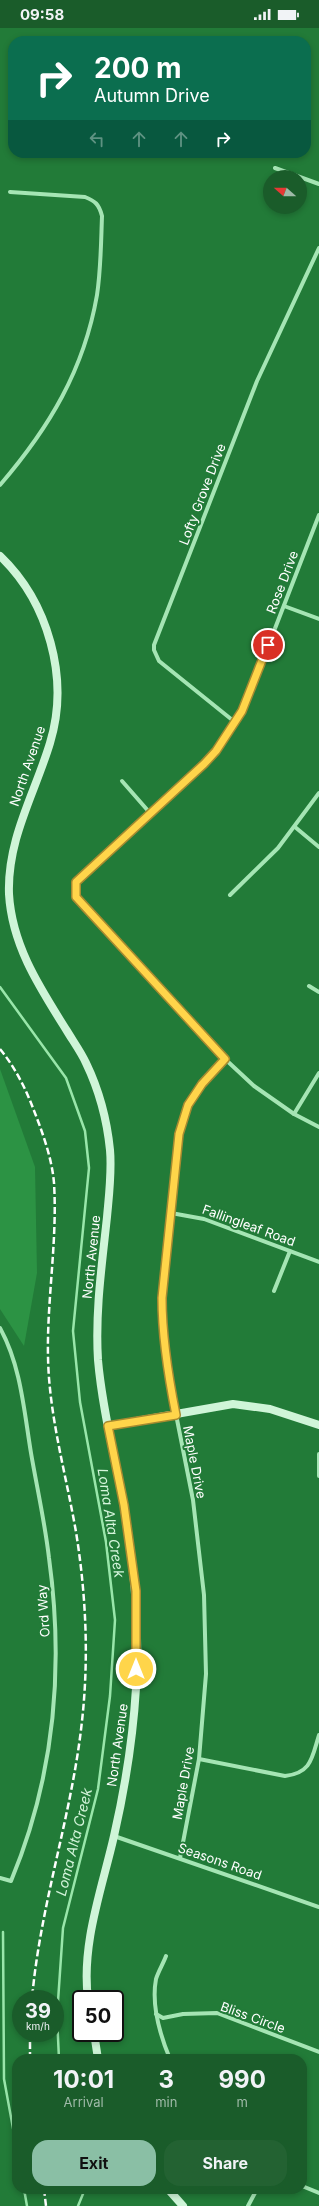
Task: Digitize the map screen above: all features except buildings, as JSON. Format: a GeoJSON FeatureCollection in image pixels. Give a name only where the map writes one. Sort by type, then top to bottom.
{"type":"FeatureCollection","features":[{"type":"Feature","properties":{"kind":"main road","name":"North Avenue"},"geometry":{"type":"LineString","coordinates":[[0,556],[26,586],[38,606],[51,643],[57,681],[56,714],[51,741],[22,816],[12,854],[9,896],[14,928],[24,958],[33,977],[85,1060],[98,1092],[107,1128],[110,1179],[97,1315],[98,1361],[108,1426],[124,1505],[136,1591],[136,1685],[130,1755],[114,1836],[94,1912],[89,1946],[88,1990]]}},
{"type":"Feature","properties":{"kind":"main road"},"geometry":{"type":"LineString","coordinates":[[108,1426],[233,1404],[248,1405],[319,1425]]}},
{"type":"Feature","properties":{"kind":"main road"},"geometry":{"type":"LineString","coordinates":[[95,2042],[97,2054]]}},
{"type":"Feature","properties":{"kind":"main road"},"geometry":{"type":"LineString","coordinates":[[173,2194],[184,2206]]}},
{"type":"Feature","properties":{"kind":"street"},"geometry":{"type":"LineString","coordinates":[[275,168],[319,184]]}},
{"type":"Feature","properties":{"kind":"street"},"geometry":{"type":"LineString","coordinates":[[0,485],[26,455],[58,407],[78,364],[89,330],[97,294],[101,262],[102,216],[100,208],[95,200],[85,196],[10,192]]}},
{"type":"Feature","properties":{"kind":"street","name":"Lofty Grove Drive"},"geometry":{"type":"LineString","coordinates":[[236,722],[159,661],[154,650],[154,645],[257,380],[319,248]]}},
{"type":"Feature","properties":{"kind":"street","name":"Rose Drive"},"geometry":{"type":"LineString","coordinates":[[225,1059],[76,897],[76,882],[204,764],[236,722],[242,711],[319,516]]}},
{"type":"Feature","properties":{"kind":"street"},"geometry":{"type":"LineString","coordinates":[[284,606],[319,619]]}},
{"type":"Feature","properties":{"kind":"street"},"geometry":{"type":"LineString","coordinates":[[122,781],[150,813]]}},
{"type":"Feature","properties":{"kind":"street"},"geometry":{"type":"LineString","coordinates":[[230,895],[278,848],[319,793]]}},
{"type":"Feature","properties":{"kind":"street"},"geometry":{"type":"LineString","coordinates":[[295,827],[319,847]]}},
{"type":"Feature","properties":{"kind":"street"},"geometry":{"type":"LineString","coordinates":[[309,986],[319,992]]}},
{"type":"Feature","properties":{"kind":"street"},"geometry":{"type":"LineString","coordinates":[[225,1059],[254,1086],[294,1114],[319,1128]]}},
{"type":"Feature","properties":{"kind":"street","name":"Maple Drive"},"geometry":{"type":"LineString","coordinates":[[180,1858],[199,1759],[206,1674],[204,1595],[192,1500],[164,1354],[162,1298],[179,1134],[188,1105],[202,1084],[225,1059]]}},
{"type":"Feature","properties":{"kind":"street"},"geometry":{"type":"LineString","coordinates":[[294,1114],[319,1073]]}},
{"type":"Feature","properties":{"kind":"street","name":"Fallingleaf Road"},"geometry":{"type":"LineString","coordinates":[[171,1213],[204,1218],[319,1262]]}},
{"type":"Feature","properties":{"kind":"street"},"geometry":{"type":"LineString","coordinates":[[274,1291],[290,1250]]}},
{"type":"Feature","properties":{"kind":"street","name":"Ord Way"},"geometry":{"type":"LineString","coordinates":[[0,1328],[18,1373],[49,1558],[57,1661],[48,1758],[38,1802],[11,1880],[0,1878]]}},
{"type":"Feature","properties":{"kind":"street"},"geometry":{"type":"LineString","coordinates":[[319,1454],[319,1476]]}},
{"type":"Feature","properties":{"kind":"street"},"geometry":{"type":"LineString","coordinates":[[199,1759],[285,1776],[297,1774],[303,1771],[311,1763],[319,1735]]}},
{"type":"Feature","properties":{"kind":"street","name":"Seasons Road"},"geometry":{"type":"LineString","coordinates":[[114,1836],[319,1907]]}},
{"type":"Feature","properties":{"kind":"street"},"geometry":{"type":"LineString","coordinates":[[166,1956],[156,1979],[156,2014],[163,2042],[168,2054]]}},
{"type":"Feature","properties":{"kind":"street","name":"Bliss Circle"},"geometry":{"type":"LineString","coordinates":[[156,2014],[163,2018],[183,2014],[217,2013],[319,2052]]}},
{"type":"Feature","properties":{"kind":"street"},"geometry":{"type":"LineString","coordinates":[[307,2188],[319,2193]]}},
{"type":"Feature","properties":{"kind":"street"},"geometry":{"type":"LineString","coordinates":[[248,2206],[254,2194]]}},
{"type":"Feature","properties":{"kind":"green space"},"geometry":{"type":"Polygon","coordinates":[[[0,1069],[35,1167],[37,1273],[24,1346],[0,1309],[0,1069]]]}},
{"type":"Feature","properties":{"kind":"waterway","name":"Loma Alta Creek"},"geometry":{"type":"LineString","coordinates":[[0,987],[66,1078],[85,1131],[89,1168],[73,1331],[80,1402],[106,1542],[115,1620],[110,1696],[98,1789],[63,1928],[57,2016],[59,2054]]}},
{"type":"Feature","properties":{"kind":"waterway"},"geometry":{"type":"LineString","coordinates":[[3,1932],[4,2079],[12,2123]]}},
{"type":"Feature","properties":{"kind":"waterway"},"geometry":{"type":"LineString","coordinates":[[25,2194],[27,2206]]}},
{"type":"Feature","properties":{"kind":"waterway","name":"Loma Alta Creek"},"geometry":{"type":"LineString","coordinates":[[78,2206],[83,2194]]}},
{"type":"Feature","properties":{"kind":"railway"},"geometry":{"type":"LineString","coordinates":[[0,1049],[23,1085],[30,1100],[46,1145],[53,1174],[55,1207],[48,1329],[49,1378],[57,1436],[76,1532],[84,1602],[86,1650],[82,1721],[77,1756],[42,1929],[33,1990]]}},
{"type":"Feature","properties":{"kind":"railway"},"geometry":{"type":"LineString","coordinates":[[30,2042],[30,2054]]}},
{"type":"Feature","properties":{"kind":"railway"},"geometry":{"type":"LineString","coordinates":[[45,2194],[46,2206]]}},
{"type":"Feature","properties":{"kind":"route"},"geometry":{"type":"LineString","coordinates":[[136,1669],[136,1591],[124,1505],[108,1426],[176,1415],[164,1354],[162,1298],[179,1134],[188,1105],[202,1084],[225,1059],[76,897],[76,882],[204,764],[216,751],[242,711],[268,645]]}}]}
